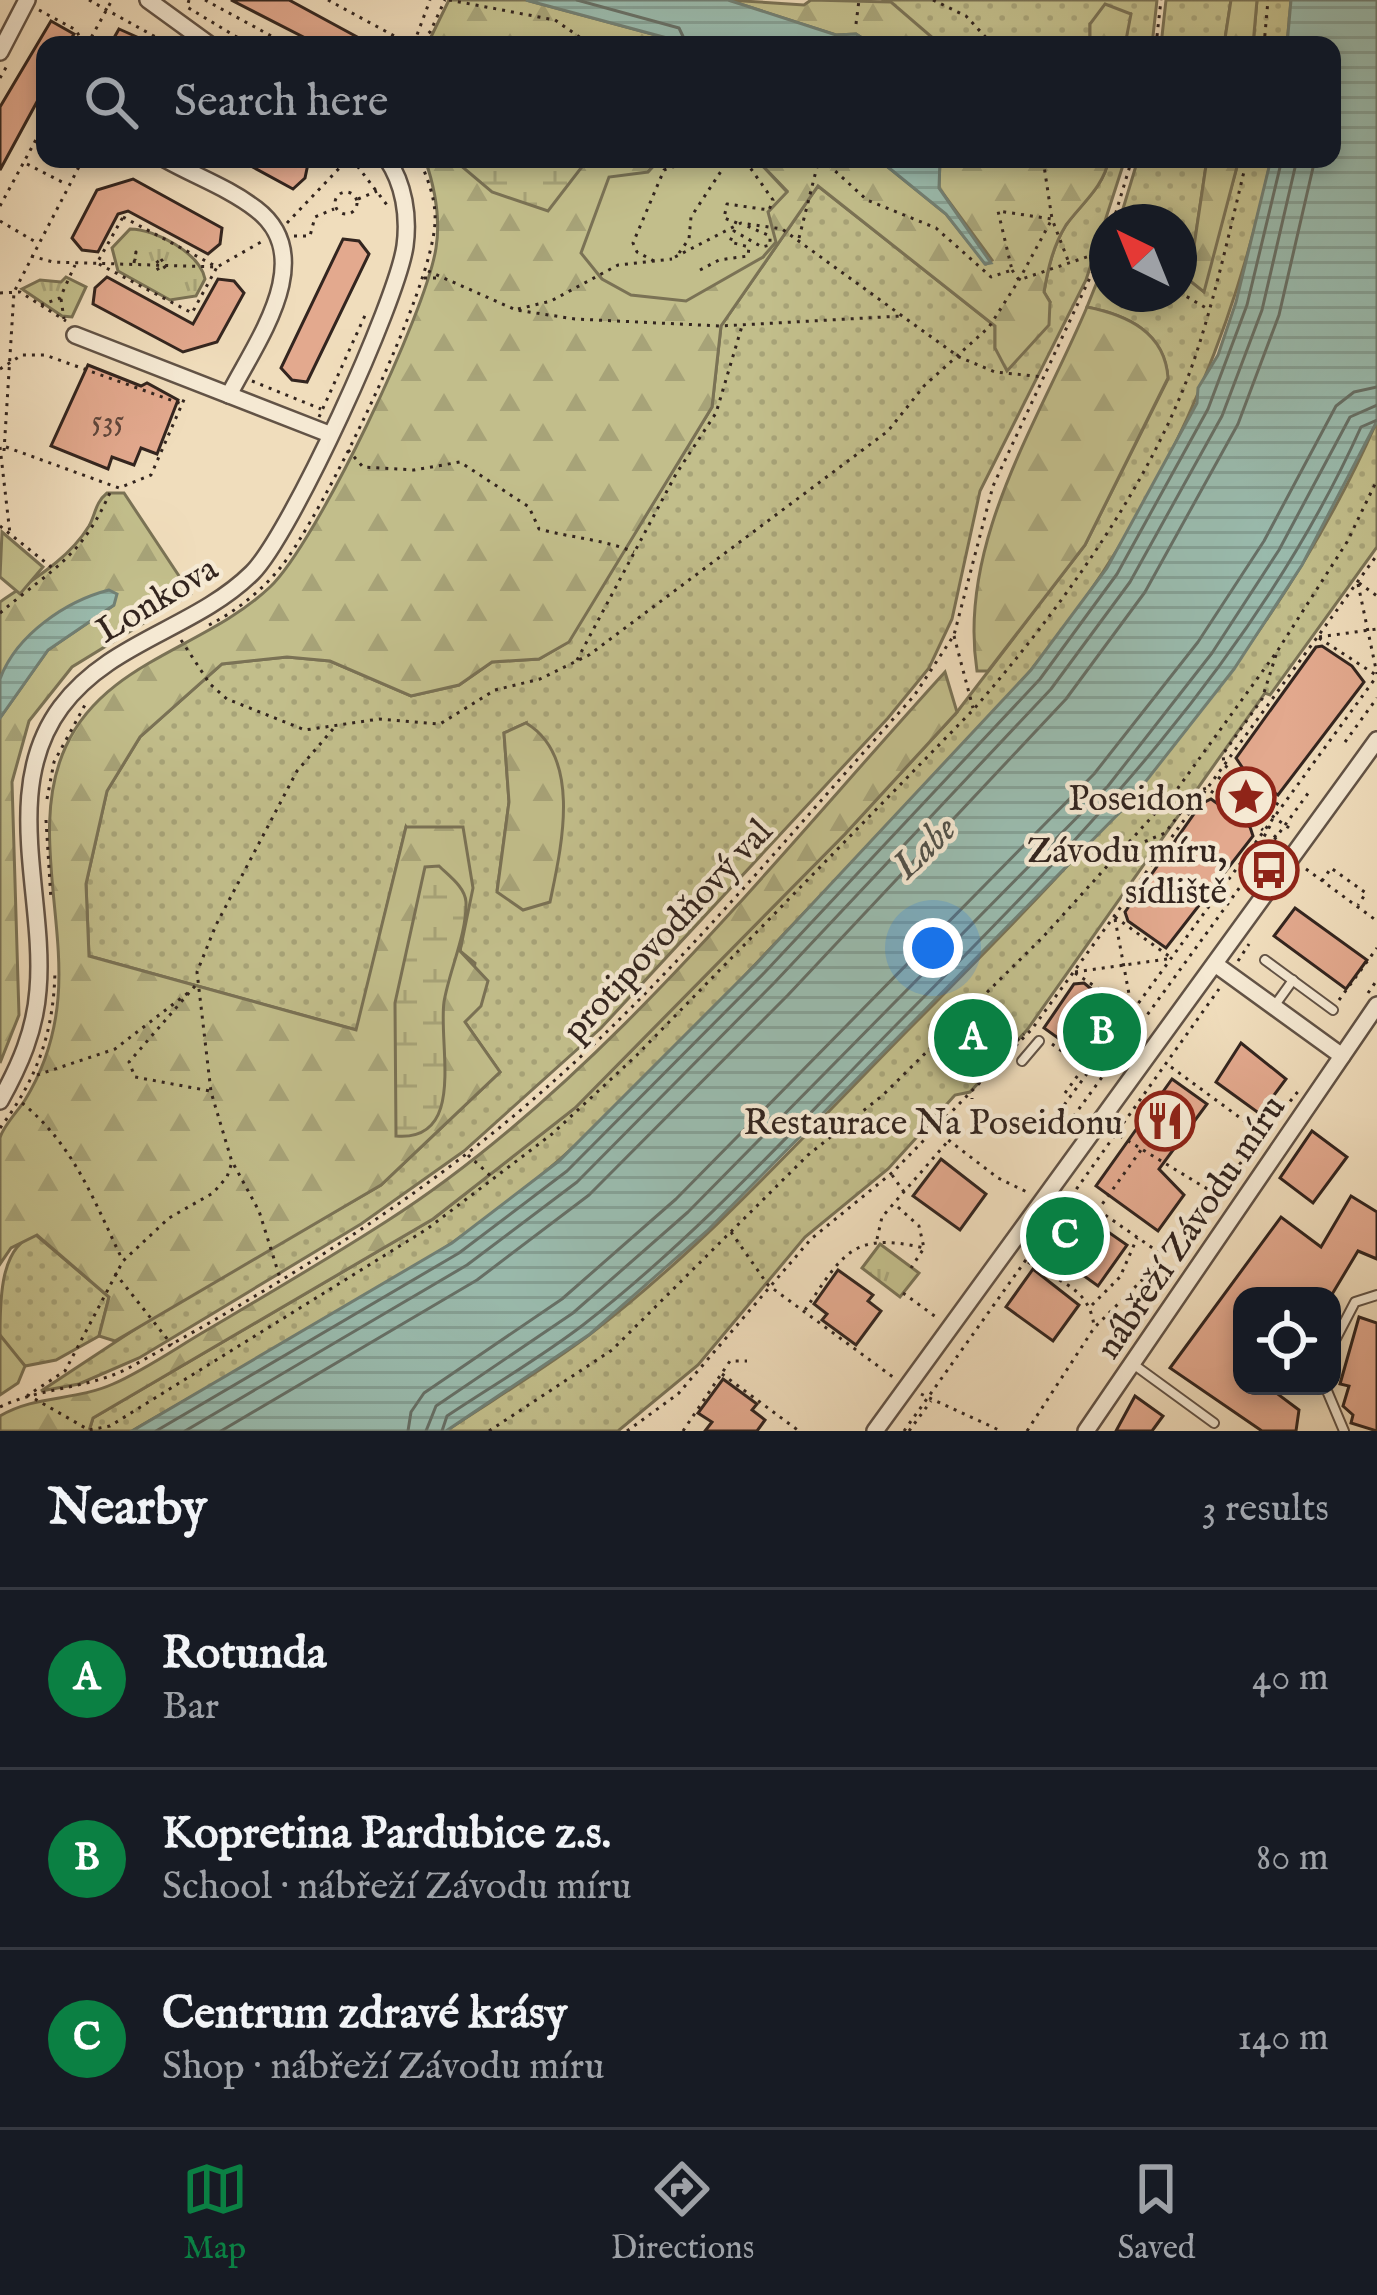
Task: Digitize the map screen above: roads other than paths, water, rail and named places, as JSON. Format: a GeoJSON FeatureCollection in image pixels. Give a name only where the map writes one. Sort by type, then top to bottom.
{"type":"FeatureCollection","features":[{"type":"Feature","properties":{"kind":"street"},"geometry":{"type":"LineString","coordinates":[[148,0],[175,36]]}},
{"type":"Feature","properties":{"kind":"street"},"geometry":{"type":"LineString","coordinates":[[0,52],[32,5]]}},
{"type":"Feature","properties":{"kind":"street"},"geometry":{"type":"LineString","coordinates":[[182,168],[244,201],[282,235],[283,282],[230,395]]}},
{"type":"Feature","properties":{"kind":"street","name":"Lonkova"},"geometry":{"type":"LineString","coordinates":[[0,1101],[22,1059],[36,1010],[29,795],[44,736],[56,713],[94,670],[214,603],[254,571],[281,536],[321,432],[403,260],[404,202],[391,168]]}},
{"type":"Feature","properties":{"kind":"street"},"geometry":{"type":"LineString","coordinates":[[75,335],[321,432]]}},
{"type":"Feature","properties":{"kind":"street"},"geometry":{"type":"LineString","coordinates":[[875,1431],[901,1382],[1222,969],[1377,740]]}},
{"type":"Feature","properties":{"kind":"street"},"geometry":{"type":"LineString","coordinates":[[1222,969],[1342,1056]]}},
{"type":"Feature","properties":{"kind":"street","name":"nábřeží Závodu míru"},"geometry":{"type":"LineString","coordinates":[[1085,1431],[1342,1056],[1369,1004]]}},
{"type":"Feature","properties":{"kind":"lane"},"geometry":{"type":"LineString","coordinates":[[1264,960],[1333,1010]]}},
{"type":"Feature","properties":{"kind":"lane"},"geometry":{"type":"LineString","coordinates":[[1274,1006],[1293,980]]}},
{"type":"Feature","properties":{"kind":"lane"},"geometry":{"type":"LineString","coordinates":[[1022,1061],[1044,1041]]}},
{"type":"Feature","properties":{"kind":"lane"},"geometry":{"type":"LineString","coordinates":[[1341,1329],[1355,1303],[1377,1295]]}},
{"type":"Feature","properties":{"kind":"lane"},"geometry":{"type":"LineString","coordinates":[[1132,1363],[1214,1423]]}},
{"type":"Feature","properties":{"kind":"lane"},"geometry":{"type":"LineString","coordinates":[[1328,1395],[1345,1431]]}},
{"type":"Feature","properties":{"kind":"water"},"geometry":{"type":"Polygon","coordinates":[[[526,0],[728,0],[836,35],[859,36],[660,36],[526,0]]]}},
{"type":"Feature","properties":{"kind":"water","name":"Labe"},"geometry":{"type":"Polygon","coordinates":[[[1291,0],[1377,0],[1377,421],[1302,565],[1234,669],[1128,804],[707,1231],[590,1334],[446,1431],[132,1431],[452,1243],[559,1161],[756,964],[1031,670],[1107,568],[1197,403],[1198,388],[1218,355],[1236,302],[1269,168],[1341,168],[1341,36],[1288,36],[1291,0]]]}},
{"type":"Feature","properties":{"kind":"water"},"geometry":{"type":"Polygon","coordinates":[[[889,168],[940,168],[939,188],[991,263],[985,264],[946,214],[889,168]]]}},
{"type":"Feature","properties":{"kind":"water"},"geometry":{"type":"Polygon","coordinates":[[[109,590],[117,594],[114,605],[48,650],[0,718],[0,679],[18,648],[60,611],[109,590]]]}},
{"type":"Feature","properties":{"kind":"place","name":"Poseidon"},"geometry":{"type":"Point","coordinates":[1246,797]}},
{"type":"Feature","properties":{"kind":"place","name":"Závodu míru, sídliště"},"geometry":{"type":"Point","coordinates":[1269,870]}},
{"type":"Feature","properties":{"kind":"place","name":"Kopretina Pardubice z.s."},"geometry":{"type":"Point","coordinates":[1102,1032]}},
{"type":"Feature","properties":{"kind":"place","name":"Rotunda"},"geometry":{"type":"Point","coordinates":[973,1038]}},
{"type":"Feature","properties":{"kind":"place","name":"Restaurace Na Poseidonu"},"geometry":{"type":"Point","coordinates":[1165,1121]}},
{"type":"Feature","properties":{"kind":"place","name":"Centrum zdravé krásy"},"geometry":{"type":"Point","coordinates":[1065,1236]}}]}
